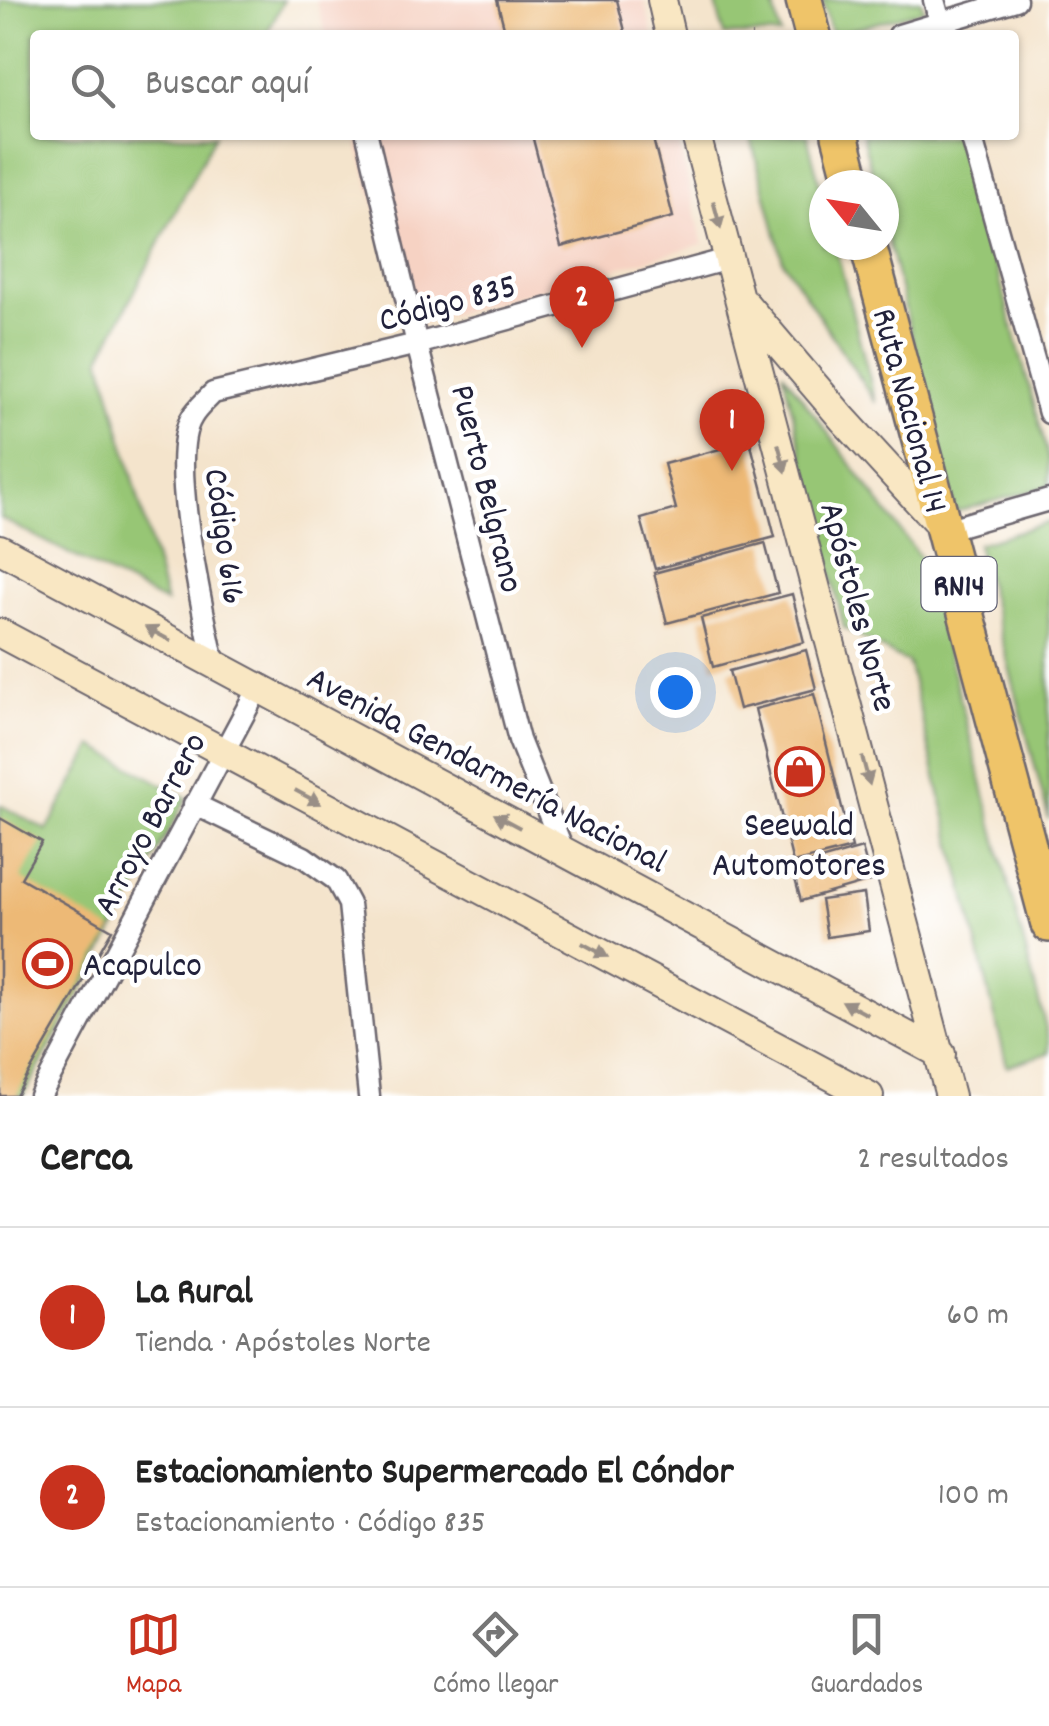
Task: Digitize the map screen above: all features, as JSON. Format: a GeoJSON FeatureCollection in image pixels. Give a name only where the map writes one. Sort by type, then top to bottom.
{"type":"FeatureCollection","features":[{"type":"Feature","properties":{"kind":"highway"},"geometry":{"type":"LineString","coordinates":[[804,0],[812,30]]}},
{"type":"Feature","properties":{"kind":"highway"},"geometry":{"type":"LineString","coordinates":[[841,140],[849,170]]}},
{"type":"Feature","properties":{"kind":"highway","name":"Ruta Nacional 14"},"geometry":{"type":"LineString","coordinates":[[872,260],[1049,924]]}},
{"type":"Feature","properties":{"kind":"street"},"geometry":{"type":"LineString","coordinates":[[662,0],[669,30]]}},
{"type":"Feature","properties":{"kind":"street"},"geometry":{"type":"LineString","coordinates":[[934,0],[942,29],[1016,0]]}},
{"type":"Feature","properties":{"kind":"street","name":"Puerto Belgrano"},"geometry":{"type":"LineString","coordinates":[[368,140],[416,344],[519,740],[564,852]]}},
{"type":"Feature","properties":{"kind":"street","name":"Apóstoles Norte"},"geometry":{"type":"LineString","coordinates":[[697,140],[950,1096]]}},
{"type":"Feature","properties":{"kind":"street"},"geometry":{"type":"LineString","coordinates":[[973,140],[1049,413]]}},
{"type":"Feature","properties":{"kind":"street","name":"Código 835"},"geometry":{"type":"LineString","coordinates":[[190,418],[213,393],[416,344],[728,259]]}},
{"type":"Feature","properties":{"kind":"street"},"geometry":{"type":"LineString","coordinates":[[738,296],[944,530],[1049,500]]}},
{"type":"Feature","properties":{"kind":"street","name":"Código 616"},"geometry":{"type":"LineString","coordinates":[[190,418],[182,446],[184,509],[214,664]]}},
{"type":"Feature","properties":{"kind":"street","name":"Avenida Gendarmería Nacional"},"geometry":{"type":"LineString","coordinates":[[0,549],[940,1054]]}},
{"type":"Feature","properties":{"kind":"street"},"geometry":{"type":"LineString","coordinates":[[0,633],[868,1096]]}},
{"type":"Feature","properties":{"kind":"street","name":"Arroyo Barrero"},"geometry":{"type":"LineString","coordinates":[[40,1096],[258,688]]}},
{"type":"Feature","properties":{"kind":"street"},"geometry":{"type":"LineString","coordinates":[[194,804],[304,857],[336,880],[349,904],[369,1096]]}},
{"type":"Feature","properties":{"kind":"shaded area"},"geometry":{"type":"Polygon","coordinates":[[[316,0],[644,0],[652,30],[325,30],[316,0]]]}},
{"type":"Feature","properties":{"kind":"shaded area"},"geometry":{"type":"Polygon","coordinates":[[[356,140],[678,140],[703,244],[410,326],[356,140]]]}},
{"type":"Feature","properties":{"kind":"green space"},"geometry":{"type":"Polygon","coordinates":[[[0,0],[284,0],[269,30],[30,30],[30,140],[212,140],[101,357],[166,603],[0,518],[0,0]]]}},
{"type":"Feature","properties":{"kind":"green space"},"geometry":{"type":"Polygon","coordinates":[[[715,0],[772,0],[780,30],[723,30],[715,0]]]}},
{"type":"Feature","properties":{"kind":"green space"},"geometry":{"type":"Polygon","coordinates":[[[822,0],[921,0],[924,10],[850,30],[831,30],[822,0]]]}},
{"type":"Feature","properties":{"kind":"green space"},"geometry":{"type":"Polygon","coordinates":[[[751,140],[808,140],[816,170],[809,170],[809,260],[839,260],[876,403],[783,261],[751,140]]]}},
{"type":"Feature","properties":{"kind":"green space"},"geometry":{"type":"Polygon","coordinates":[[[863,140],[961,140],[1049,459],[1049,486],[955,512],[893,260],[899,260],[899,170],[871,170],[863,140]]]}},
{"type":"Feature","properties":{"kind":"green space"},"geometry":{"type":"Polygon","coordinates":[[[783,372],[925,564],[1049,1040],[1049,1053],[1007,1066],[908,663],[844,628],[783,372]]]}},
{"type":"Feature","properties":{"kind":"green space"},"geometry":{"type":"Polygon","coordinates":[[[1049,522],[1049,820],[977,544],[1049,522]]]}},
{"type":"Feature","properties":{"kind":"green space","name":"Acapulco"},"geometry":{"type":"Polygon","coordinates":[[[93,746],[187,798],[23,1096],[0,1096],[0,805],[47,830],[93,746]]]}},
{"type":"Feature","properties":{"kind":"building"},"geometry":{"type":"Polygon","coordinates":[[[497,0],[617,0],[625,30],[505,30],[497,0]]]}},
{"type":"Feature","properties":{"kind":"building"},"geometry":{"type":"Polygon","coordinates":[[[533,140],[653,140],[673,217],[561,247],[533,140]]]}},
{"type":"Feature","properties":{"kind":"building"},"geometry":{"type":"Polygon","coordinates":[[[750,441],[775,537],[655,569],[641,519],[676,509],[664,464],[750,441]]]}},
{"type":"Feature","properties":{"kind":"building"},"geometry":{"type":"Polygon","coordinates":[[[765,543],[778,593],[667,623],[654,573],[765,543]]]}},
{"type":"Feature","properties":{"kind":"building"},"geometry":{"type":"Polygon","coordinates":[[[792,594],[804,642],[713,667],[701,618],[792,594]]]}},
{"type":"Feature","properties":{"kind":"building"},"geometry":{"type":"Polygon","coordinates":[[[806,650],[816,689],[739,709],[729,671],[806,650]]]}},
{"type":"Feature","properties":{"kind":"building"},"geometry":{"type":"Polygon","coordinates":[[[814,694],[852,848],[793,863],[755,709],[814,694]]]}},
{"type":"Feature","properties":{"kind":"building"},"geometry":{"type":"Polygon","coordinates":[[[0,818],[42,842],[21,878],[112,930],[16,1096],[0,1096],[0,818]]]}},
{"type":"Feature","properties":{"kind":"building"},"geometry":{"type":"Polygon","coordinates":[[[862,848],[871,881],[801,901],[792,868],[862,848]]]}},
{"type":"Feature","properties":{"kind":"building"},"geometry":{"type":"Polygon","coordinates":[[[864,894],[869,931],[827,937],[821,900],[864,894]]]}},
{"type":"Feature","properties":{"kind":"place","name":"Estacionamiento Supermercado El Cóndor"},"geometry":{"type":"Point","coordinates":[582,348]}},
{"type":"Feature","properties":{"kind":"place","name":"La Rural"},"geometry":{"type":"Point","coordinates":[732,471]}},
{"type":"Feature","properties":{"kind":"place","name":"Seewald Automotores"},"geometry":{"type":"Point","coordinates":[799,771]}},
{"type":"Feature","properties":{"kind":"place","name":"Acapulco"},"geometry":{"type":"Point","coordinates":[48,963]}}]}
